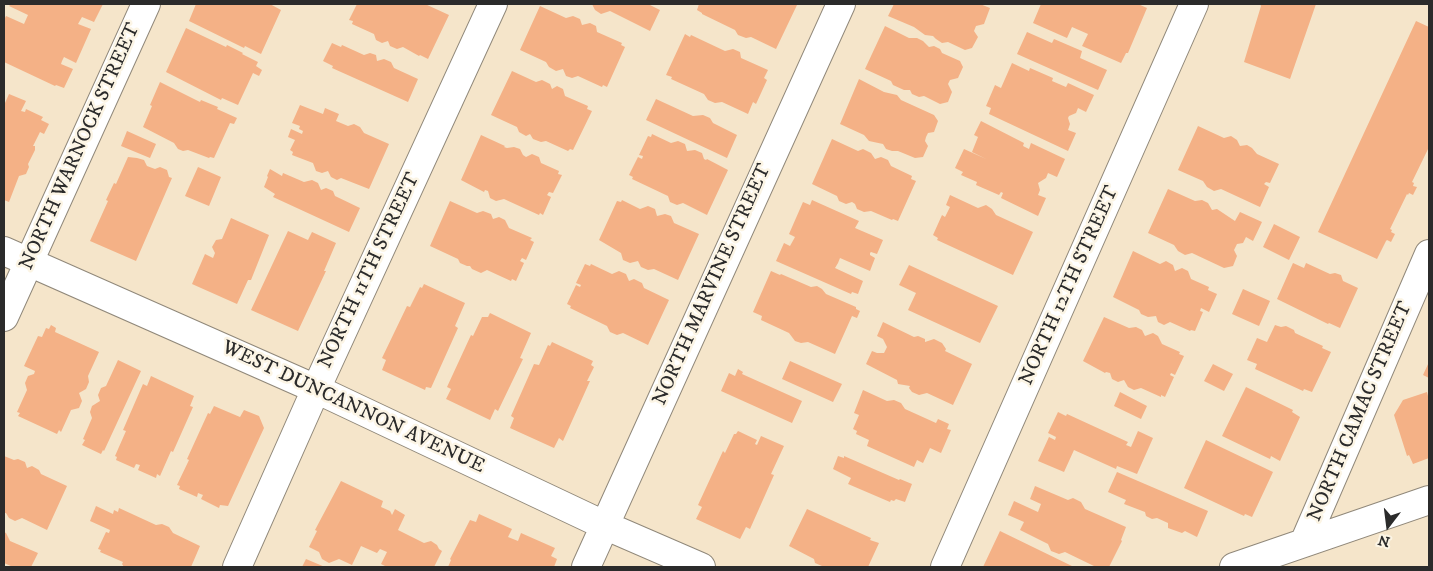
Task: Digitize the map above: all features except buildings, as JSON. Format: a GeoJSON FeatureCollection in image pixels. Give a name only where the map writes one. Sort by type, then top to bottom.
{"type":"FeatureCollection","features":[{"type":"Feature","properties":{"kind":"street","name":"NORTH WARNOCK STREET"},"geometry":{"type":"LineString","coordinates":[[4,318],[146,4]]}},
{"type":"Feature","properties":{"kind":"street","name":"NORTH 11TH STREET"},"geometry":{"type":"LineString","coordinates":[[238,567],[316,389],[493,4]]}},
{"type":"Feature","properties":{"kind":"street","name":"NORTH MARVINE STREET"},"geometry":{"type":"LineString","coordinates":[[586,567],[841,4]]}},
{"type":"Feature","properties":{"kind":"street","name":"NORTH 12TH STREET"},"geometry":{"type":"LineString","coordinates":[[945,567],[1194,4]]}},
{"type":"Feature","properties":{"kind":"street","name":"WEST DUNCANNON AVENUE"},"geometry":{"type":"LineString","coordinates":[[4,251],[316,389],[604,525],[701,567]]}},
{"type":"Feature","properties":{"kind":"street","name":"NORTH CAMAC STREET"},"geometry":{"type":"LineString","coordinates":[[1304,543],[1429,254]]}},
{"type":"Feature","properties":{"kind":"street"},"geometry":{"type":"LineString","coordinates":[[1234,567],[1429,500]]}}]}
